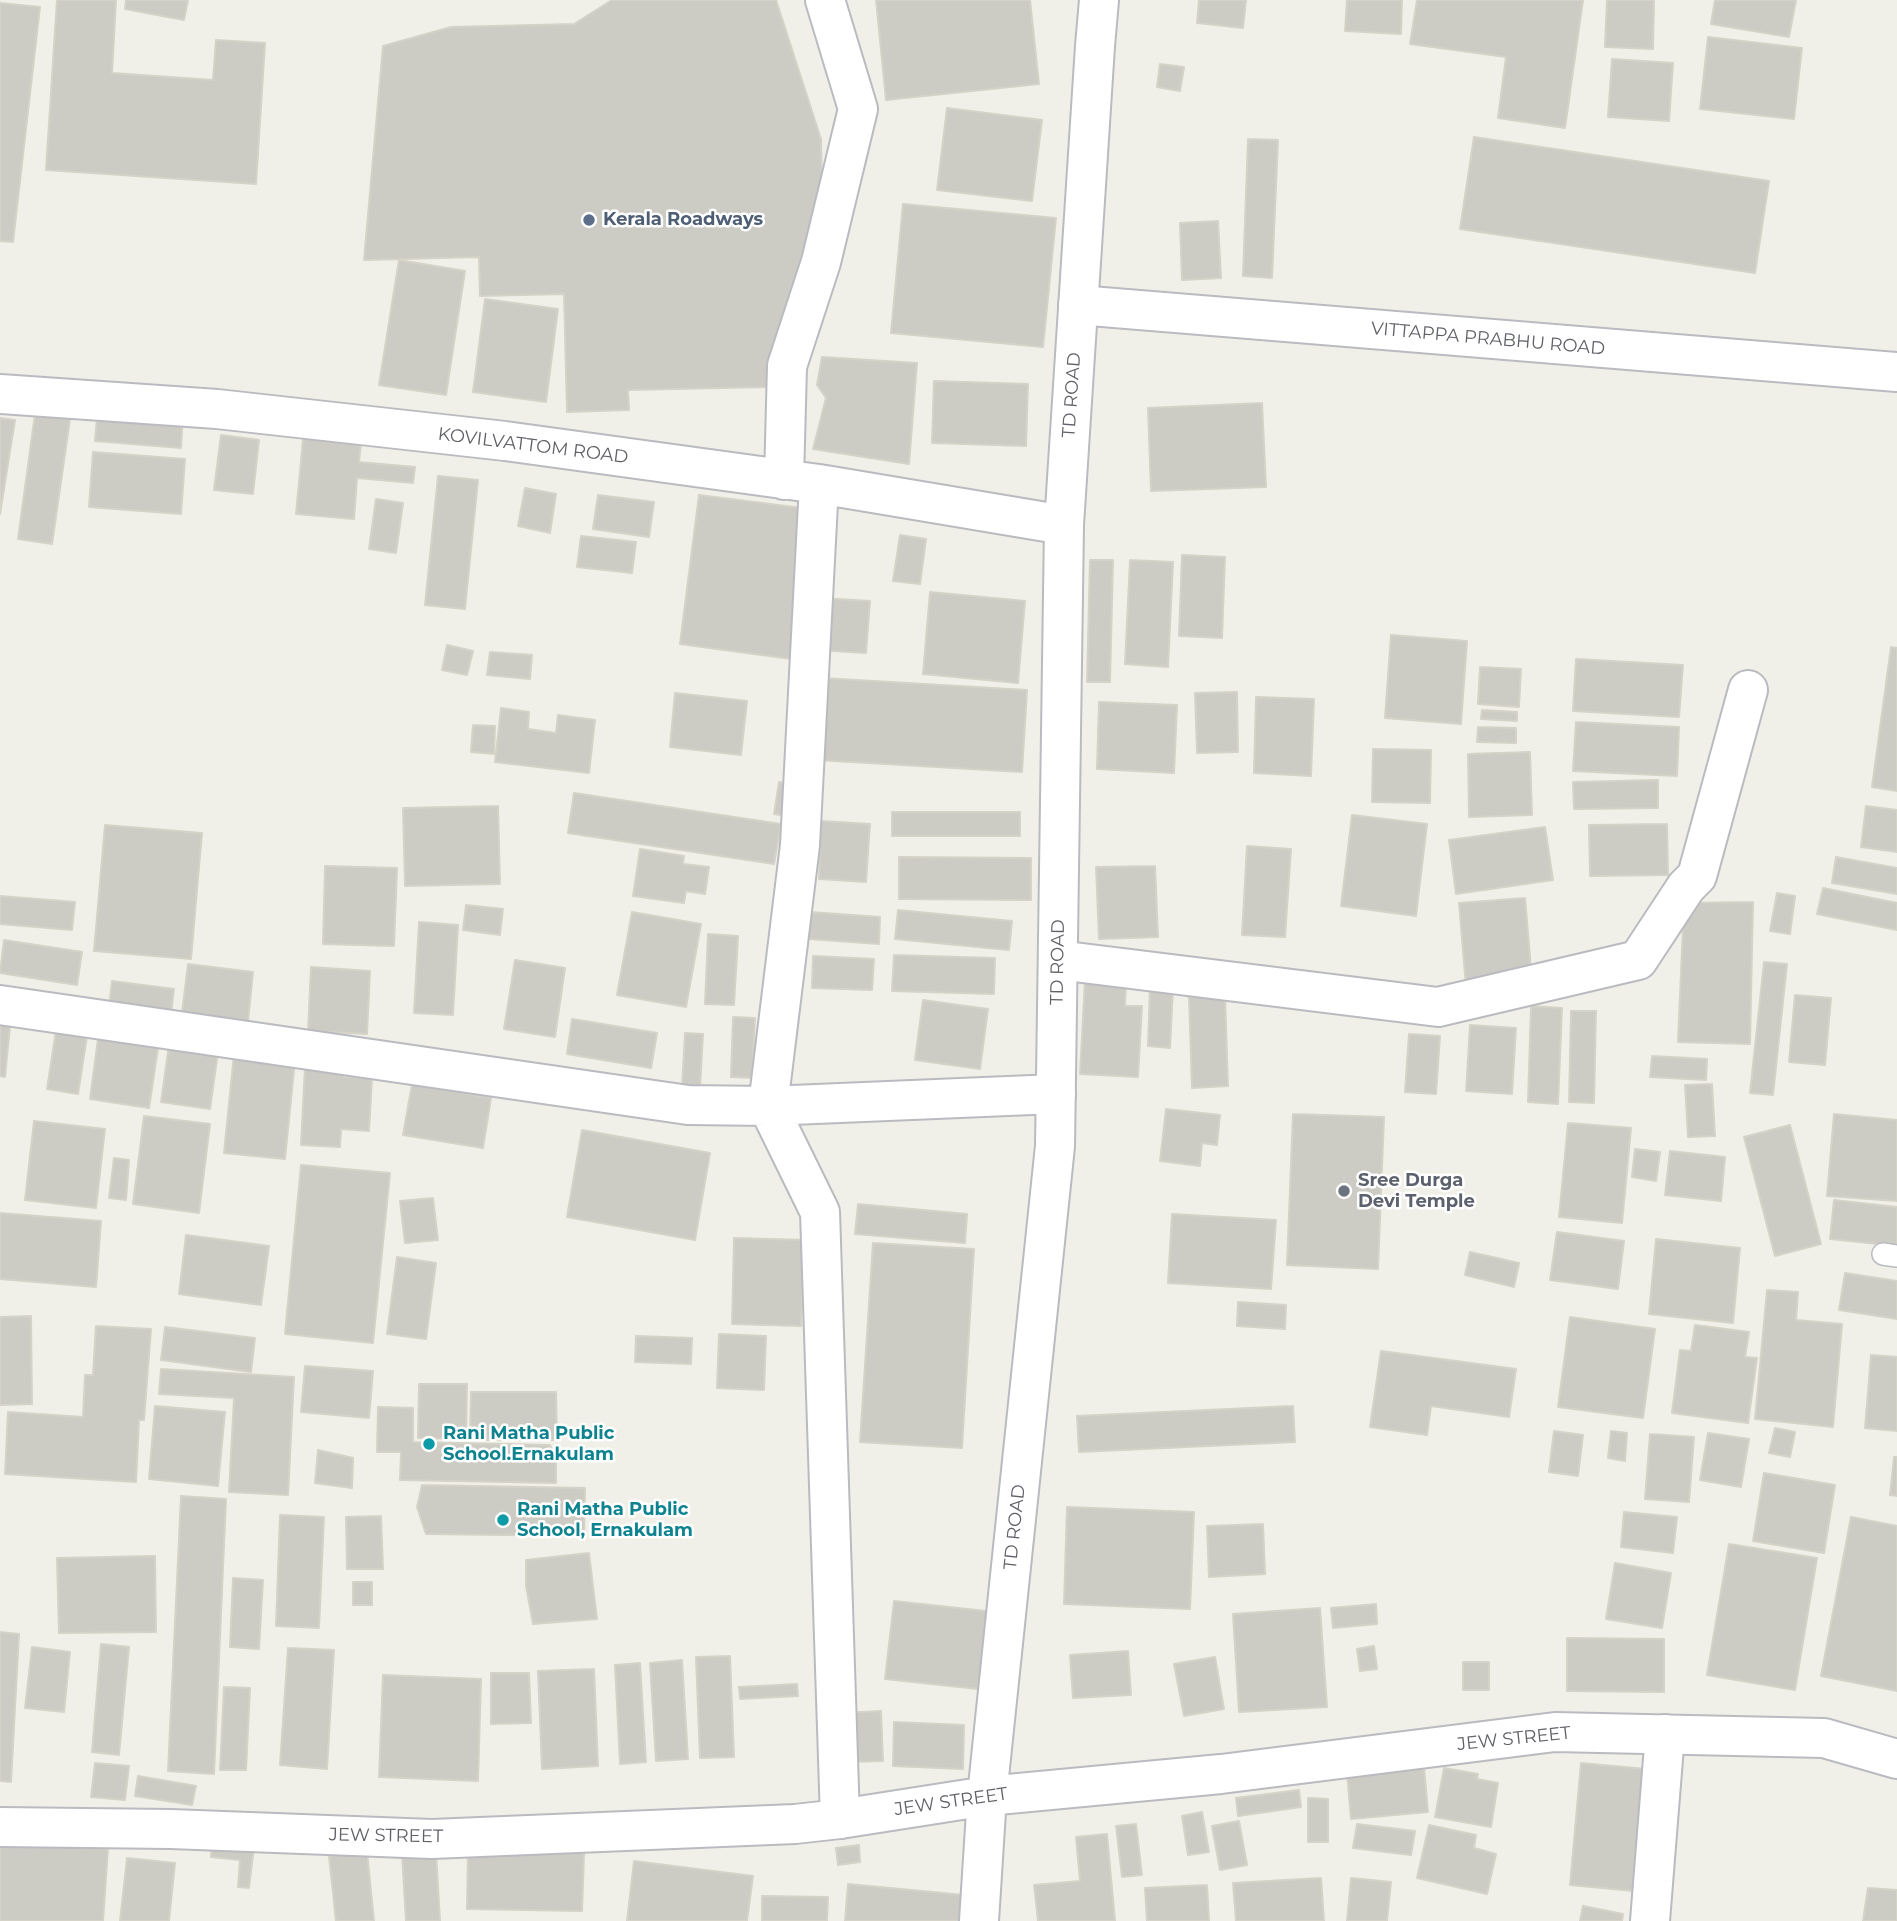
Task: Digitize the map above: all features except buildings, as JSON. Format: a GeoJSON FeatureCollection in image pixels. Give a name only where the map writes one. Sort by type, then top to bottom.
{"type":"FeatureCollection","features":[{"type":"Feature","properties":{"kind":"street"},"geometry":{"type":"LineString","coordinates":[[825,0],[858,109],[821,262],[787,366],[801,482],[800,845],[768,1106],[820,1212],[840,1819]]}},
{"type":"Feature","properties":{"kind":"street","name":"TD ROAD"},"geometry":{"type":"LineString","coordinates":[[979,1921],[987,1796],[1055,1146],[1064,525],[1099,0]]}},
{"type":"Feature","properties":{"kind":"street","name":"VITTAPPA PRABHU ROAD"},"geometry":{"type":"LineString","coordinates":[[1078,305],[1897,372]]}},
{"type":"Feature","properties":{"kind":"street","name":"KOVILVATTOM ROAD"},"geometry":{"type":"LineString","coordinates":[[0,394],[231,410],[505,441],[801,482],[1064,525]]}},
{"type":"Feature","properties":{"kind":"street"},"geometry":{"type":"LineString","coordinates":[[1058,960],[1437,1007],[1639,960],[1686,887],[1697,876],[1748,690]]}},
{"type":"Feature","properties":{"kind":"street"},"geometry":{"type":"LineString","coordinates":[[0,1005],[688,1105],[768,1106],[1056,1094]]}},
{"type":"Feature","properties":{"kind":"street","name":"JEW STREET"},"geometry":{"type":"LineString","coordinates":[[0,1827],[171,1829],[432,1839],[781,1824],[840,1819],[987,1796],[1222,1774],[1555,1732],[1824,1738],[1897,1759]]}},
{"type":"Feature","properties":{"kind":"street"},"geometry":{"type":"LineString","coordinates":[[1650,1921],[1665,1734]]}},
{"type":"Feature","properties":{"kind":"place","name":"Kerala Roadways"},"geometry":{"type":"Point","coordinates":[589,220]}},
{"type":"Feature","properties":{"kind":"place","name":"Sree Durga Devi Temple"},"geometry":{"type":"Point","coordinates":[1344,1191]}},
{"type":"Feature","properties":{"kind":"place","name":"Rani Matha Public School.Ernakulam"},"geometry":{"type":"Point","coordinates":[429,1444]}},
{"type":"Feature","properties":{"kind":"place","name":"Rani Matha Public School, Ernakulam"},"geometry":{"type":"Point","coordinates":[503,1520]}}]}
